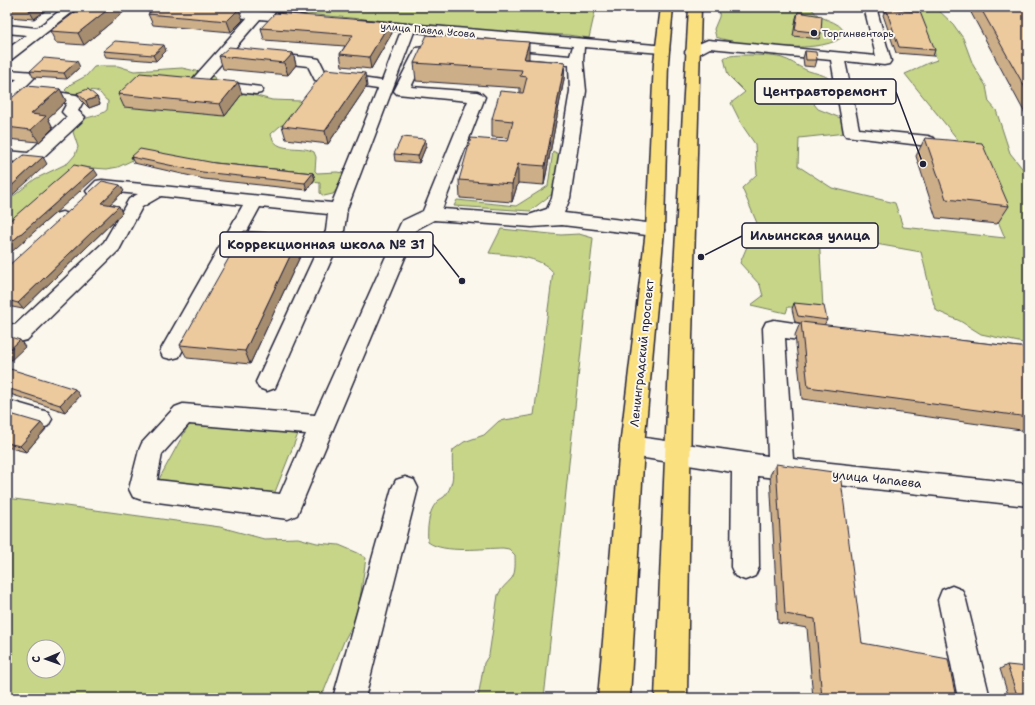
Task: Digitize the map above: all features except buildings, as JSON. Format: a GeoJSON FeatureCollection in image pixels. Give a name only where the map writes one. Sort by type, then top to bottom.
{"type":"FeatureCollection","features":[{"type":"Feature","properties":{"kind":"main road","name":"Ленинградский проспект"},"geometry":{"type":"LineString","coordinates":[[614,698],[632,446],[655,230],[662,49],[667,7]]}},
{"type":"Feature","properties":{"kind":"main road"},"geometry":{"type":"LineString","coordinates":[[671,698],[677,452],[695,7]]}},
{"type":"Feature","properties":{"kind":"main road"},"geometry":{"type":"LineString","coordinates":[[662,49],[692,52]]}},
{"type":"Feature","properties":{"kind":"street"},"geometry":{"type":"LineString","coordinates":[[7,56],[73,7]]}},
{"type":"Feature","properties":{"kind":"street"},"geometry":{"type":"LineString","coordinates":[[169,7],[311,20]]}},
{"type":"Feature","properties":{"kind":"street"},"geometry":{"type":"LineString","coordinates":[[189,7],[204,10]]}},
{"type":"Feature","properties":{"kind":"street"},"geometry":{"type":"LineString","coordinates":[[692,52],[708,44],[884,61],[870,7]]}},
{"type":"Feature","properties":{"kind":"street"},"geometry":{"type":"LineString","coordinates":[[256,90],[196,83],[257,15]]}},
{"type":"Feature","properties":{"kind":"street","name":"улица Павла Усова"},"geometry":{"type":"LineString","coordinates":[[349,23],[662,49]]}},
{"type":"Feature","properties":{"kind":"street"},"geometry":{"type":"LineString","coordinates":[[267,382],[336,231],[338,209],[410,28]]}},
{"type":"Feature","properties":{"kind":"street"},"geometry":{"type":"LineString","coordinates":[[7,29],[39,32]]}},
{"type":"Feature","properties":{"kind":"street"},"geometry":{"type":"LineString","coordinates":[[532,221],[555,213],[561,198],[578,91],[576,61],[579,43]]}},
{"type":"Feature","properties":{"kind":"street"},"geometry":{"type":"LineString","coordinates":[[431,214],[477,98],[402,91],[421,51],[453,51]]}},
{"type":"Feature","properties":{"kind":"street"},"geometry":{"type":"LineString","coordinates":[[224,53],[239,55]]}},
{"type":"Feature","properties":{"kind":"street"},"geometry":{"type":"LineString","coordinates":[[483,53],[576,61]]}},
{"type":"Feature","properties":{"kind":"street"},"geometry":{"type":"LineString","coordinates":[[254,56],[314,62],[320,77],[387,86]]}},
{"type":"Feature","properties":{"kind":"street"},"geometry":{"type":"LineString","coordinates":[[837,57],[852,134],[928,141]]}},
{"type":"Feature","properties":{"kind":"street"},"geometry":{"type":"LineString","coordinates":[[7,74],[30,75],[10,92]]}},
{"type":"Feature","properties":{"kind":"street"},"geometry":{"type":"LineString","coordinates":[[9,162],[32,158],[77,117],[70,112],[76,100],[10,92]]}},
{"type":"Feature","properties":{"kind":"street"},"geometry":{"type":"LineString","coordinates":[[7,266],[102,185],[338,209]]}},
{"type":"Feature","properties":{"kind":"street"},"geometry":{"type":"LineString","coordinates":[[7,331],[19,334],[112,246],[135,203],[160,190]]}},
{"type":"Feature","properties":{"kind":"street"},"geometry":{"type":"LineString","coordinates":[[170,351],[255,200]]}},
{"type":"Feature","properties":{"kind":"street"},"geometry":{"type":"LineString","coordinates":[[322,425],[183,414],[151,450],[142,488],[288,507],[409,224],[431,214],[532,221],[562,219],[655,230]]}},
{"type":"Feature","properties":{"kind":"street"},"geometry":{"type":"LineString","coordinates":[[781,469],[774,328],[843,338]]}},
{"type":"Feature","properties":{"kind":"street"},"geometry":{"type":"LineString","coordinates":[[7,409],[40,419]]}},
{"type":"Feature","properties":{"kind":"street","name":"улица Чапаева"},"geometry":{"type":"LineString","coordinates":[[632,446],[781,469],[1028,495]]}},
{"type":"Feature","properties":{"kind":"street"},"geometry":{"type":"LineString","coordinates":[[744,567],[745,463]]}},
{"type":"Feature","properties":{"kind":"street"},"geometry":{"type":"LineString","coordinates":[[349,698],[405,488]]}},
{"type":"Feature","properties":{"kind":"street"},"geometry":{"type":"LineString","coordinates":[[952,600],[974,698]]}},
{"type":"Feature","properties":{"kind":"green space"},"geometry":{"type":"Polygon","coordinates":[[[228,7],[596,7],[589,38],[228,7]]]}},
{"type":"Feature","properties":{"kind":"green space"},"geometry":{"type":"Polygon","coordinates":[[[720,7],[811,7],[818,15],[838,25],[845,34],[836,41],[822,45],[804,47],[764,46],[728,40],[716,37],[714,29],[719,17],[720,7]]]}},
{"type":"Feature","properties":{"kind":"green space"},"geometry":{"type":"Polygon","coordinates":[[[918,7],[935,7],[953,24],[963,38],[973,65],[986,86],[989,102],[996,110],[1010,153],[1028,173],[1028,344],[981,334],[960,321],[937,311],[934,305],[921,252],[819,234],[823,308],[788,307],[786,313],[751,305],[763,296],[760,285],[740,263],[757,223],[742,188],[757,174],[755,144],[742,125],[731,103],[745,92],[728,75],[724,58],[728,56],[752,55],[782,58],[801,68],[828,78],[831,81],[833,91],[822,95],[814,104],[818,109],[843,119],[846,133],[799,138],[798,166],[832,188],[895,203],[903,227],[1005,238],[971,156],[905,74],[937,60],[918,7]]]}},
{"type":"Feature","properties":{"kind":"green space"},"geometry":{"type":"Polygon","coordinates":[[[118,66],[134,71],[182,68],[214,77],[215,79],[212,81],[232,93],[249,94],[272,100],[301,101],[304,104],[289,122],[280,126],[271,134],[273,140],[278,145],[283,147],[314,152],[316,157],[315,171],[317,173],[343,173],[338,188],[333,194],[324,196],[320,193],[320,183],[137,158],[118,167],[107,169],[77,167],[7,229],[7,201],[35,179],[68,163],[75,155],[78,147],[73,132],[76,126],[84,119],[98,115],[107,110],[108,101],[96,91],[92,90],[72,94],[65,90],[71,84],[86,76],[94,67],[118,66]]]}},
{"type":"Feature","properties":{"kind":"green space"},"geometry":{"type":"Polygon","coordinates":[[[553,151],[560,155],[552,194],[530,211],[454,206],[457,200],[516,206],[548,186],[553,151]]]}},
{"type":"Feature","properties":{"kind":"green space"},"geometry":{"type":"Polygon","coordinates":[[[501,229],[561,235],[579,234],[593,238],[544,698],[478,698],[484,663],[489,655],[498,595],[513,576],[515,555],[509,549],[503,548],[454,549],[435,546],[428,542],[428,527],[431,511],[437,502],[447,494],[452,483],[453,450],[464,442],[484,435],[499,421],[534,415],[553,272],[548,267],[532,259],[489,253],[501,229]]]}},
{"type":"Feature","properties":{"kind":"green space"},"geometry":{"type":"Polygon","coordinates":[[[189,424],[298,434],[273,497],[158,481],[189,424]]]}},
{"type":"Feature","properties":{"kind":"green space"},"geometry":{"type":"Polygon","coordinates":[[[7,498],[220,527],[264,539],[298,538],[317,543],[339,545],[366,558],[359,605],[353,624],[344,641],[324,691],[319,698],[7,698],[7,498]]]}},
{"type":"Feature","properties":{"kind":"place","name":"Торгинвентарь"},"geometry":{"type":"Point","coordinates":[814,33]}},
{"type":"Feature","properties":{"kind":"place","name":"Центравторемонт"},"geometry":{"type":"Point","coordinates":[923,164]}},
{"type":"Feature","properties":{"kind":"place","name":"Ильинская улица"},"geometry":{"type":"Point","coordinates":[701,257]}},
{"type":"Feature","properties":{"kind":"place","name":"Коррекционная школа № 31"},"geometry":{"type":"Point","coordinates":[462,281]}}]}
